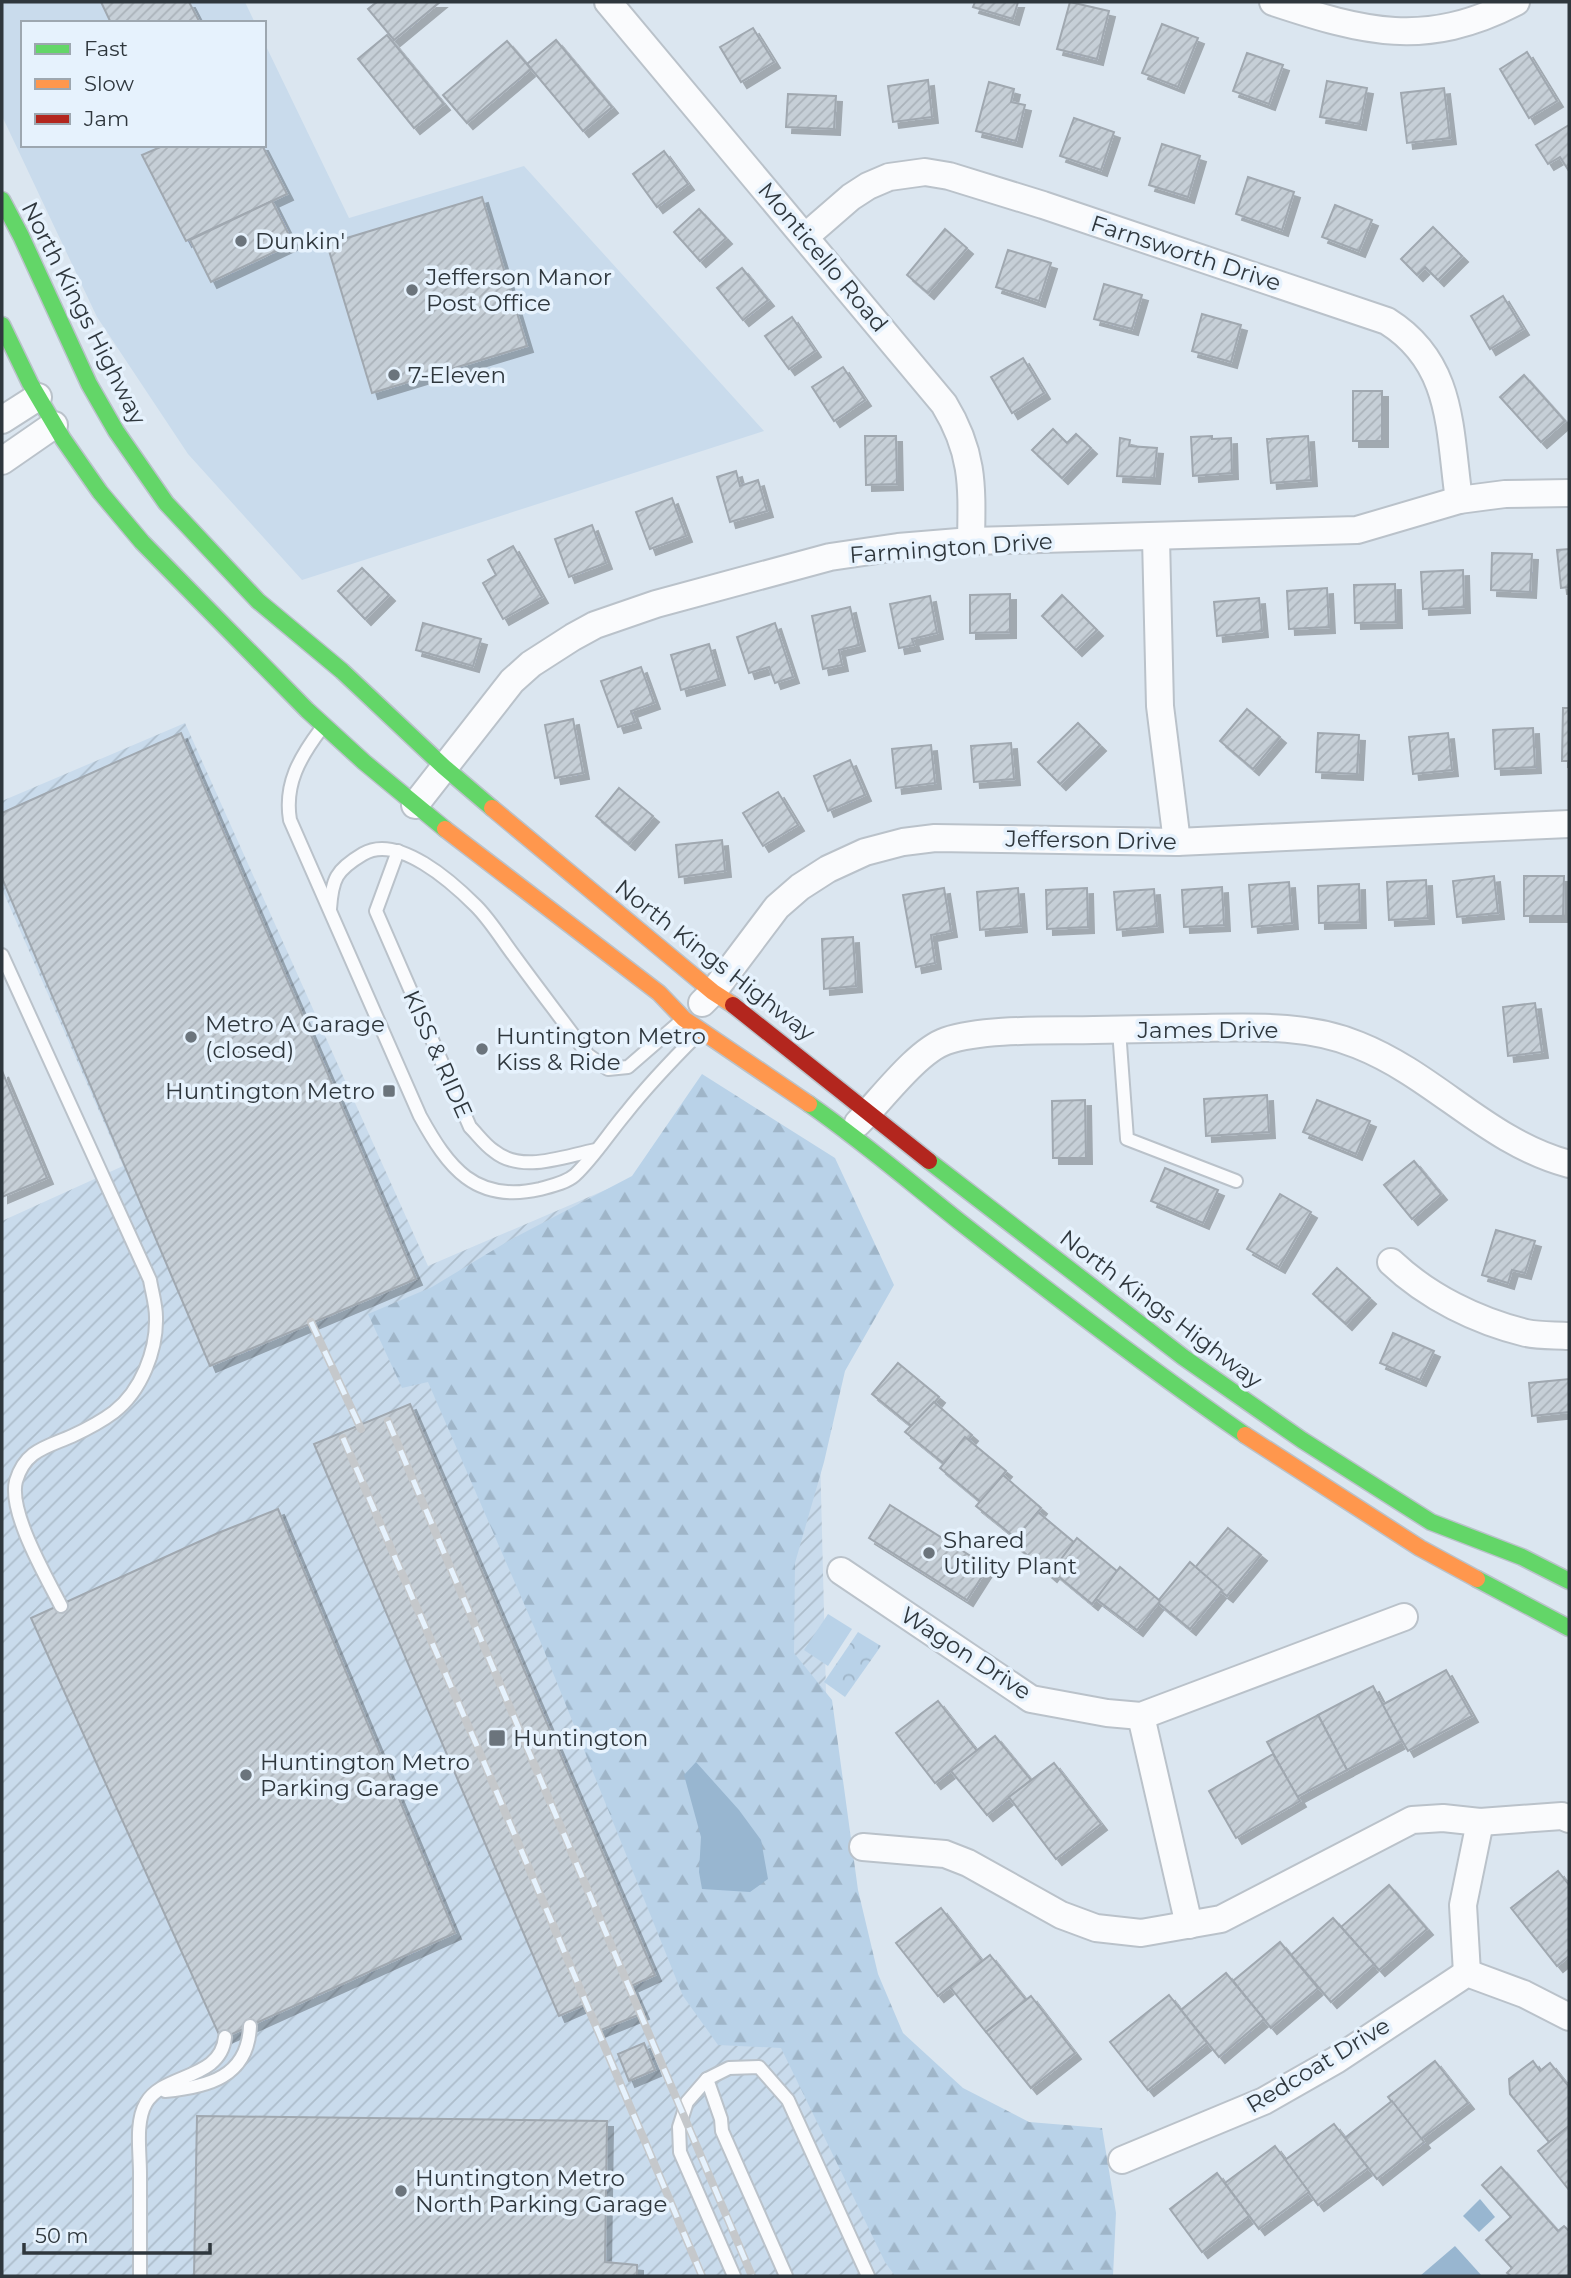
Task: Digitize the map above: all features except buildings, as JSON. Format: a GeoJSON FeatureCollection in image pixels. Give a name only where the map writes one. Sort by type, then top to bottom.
{"type":"FeatureCollection","features":[{"type":"Feature","properties":{"kind":"main road","name":"North Kings Highway"},"geometry":{"type":"LineString","coordinates":[[2,200],[87,378],[116,431],[166,503],[234,573],[257,601],[342,671],[444,766],[540,850],[713,992],[739,1009],[980,1202],[1184,1357],[1303,1440],[1432,1522],[1522,1557],[1569,1581]]}},
{"type":"Feature","properties":{"kind":"main road"},"geometry":{"type":"LineString","coordinates":[[2,324],[58,420],[76,458],[141,541],[262,667],[323,726],[415,805],[659,993],[693,1024],[849,1132],[960,1222],[1163,1378],[1282,1461],[1420,1548],[1569,1628]]}},
{"type":"Feature","properties":{"kind":"street","name":"Monticello Road"},"geometry":{"type":"LineString","coordinates":[[608,2],[913,365],[956,422],[965,444],[970,468],[971,541]]}},
{"type":"Feature","properties":{"kind":"street"},"geometry":{"type":"LineString","coordinates":[[1273,2],[1364,28],[1401,32],[1440,29],[1477,19],[1516,2]]}},
{"type":"Feature","properties":{"kind":"street","name":"Farnsworth Drive"},"geometry":{"type":"LineString","coordinates":[[806,236],[851,197],[868,186],[904,173],[937,174],[1043,205],[1387,321],[1404,332],[1424,353],[1436,372],[1446,403],[1459,500]]}},
{"type":"Feature","properties":{"kind":"street"},"geometry":{"type":"LineString","coordinates":[[2,420],[43,394]]}},
{"type":"Feature","properties":{"kind":"street"},"geometry":{"type":"LineString","coordinates":[[2,461],[58,420]]}},
{"type":"Feature","properties":{"kind":"street","name":"Farmington Drive"},"geometry":{"type":"LineString","coordinates":[[415,805],[512,681],[531,664],[572,636],[656,604],[830,557],[898,547],[971,541],[1156,538],[1357,530],[1459,500],[1505,494],[1569,493]]}},
{"type":"Feature","properties":{"kind":"street"},"geometry":{"type":"LineString","coordinates":[[1156,538],[1160,706],[1177,842]]}},
{"type":"Feature","properties":{"kind":"street","name":"Jefferson Drive"},"geometry":{"type":"LineString","coordinates":[[693,1024],[713,992],[777,907],[800,887],[828,869],[865,852],[903,842],[935,838],[1177,842],[1569,824]]}},
{"type":"Feature","properties":{"kind":"street","name":"James Drive"},"geometry":{"type":"LineString","coordinates":[[849,1132],[927,1050],[946,1041],[979,1034],[1267,1027],[1318,1033],[1344,1040],[1393,1061],[1443,1092],[1490,1128],[1522,1148],[1569,1164]]}},
{"type":"Feature","properties":{"kind":"street"},"geometry":{"type":"LineString","coordinates":[[1391,1262],[1405,1275],[1475,1316],[1528,1334],[1569,1336]]}},
{"type":"Feature","properties":{"kind":"street","name":"Wagon Drive"},"geometry":{"type":"LineString","coordinates":[[841,1572],[1031,1699],[1107,1713],[1141,1716],[1404,1617]]}},
{"type":"Feature","properties":{"kind":"street"},"geometry":{"type":"LineString","coordinates":[[1141,1716],[1189,1925]]}},
{"type":"Feature","properties":{"kind":"street"},"geometry":{"type":"LineString","coordinates":[[863,1847],[945,1854],[968,1863],[1061,1915],[1097,1928],[1141,1933],[1221,1919],[1412,1819],[1443,1818],[1480,1822],[1562,1816],[1569,1819]]}},
{"type":"Feature","properties":{"kind":"street"},"geometry":{"type":"LineString","coordinates":[[1480,1822],[1463,1905],[1467,1973],[1524,1994],[1569,2017]]}},
{"type":"Feature","properties":{"kind":"street","name":"Redcoat Drive"},"geometry":{"type":"LineString","coordinates":[[1122,2160],[1264,2101],[1336,2060],[1467,1973]]}},
{"type":"Feature","properties":{"kind":"lane"},"geometry":{"type":"LineString","coordinates":[[323,726],[297,765],[289,788],[287,803],[295,835],[420,1116],[439,1151],[457,1170],[479,1186],[502,1192],[525,1192],[573,1177],[658,1076],[693,1024]]}},
{"type":"Feature","properties":{"kind":"lane"},"geometry":{"type":"LineString","coordinates":[[330,909],[332,884],[339,871],[368,851],[382,849],[398,852],[440,873],[478,909],[588,1055],[608,1069],[628,1067],[693,1024]]}},
{"type":"Feature","properties":{"kind":"lane","name":"KISS & RIDE"},"geometry":{"type":"LineString","coordinates":[[398,852],[376,911],[470,1127],[494,1152],[513,1162],[535,1163],[596,1150]]}},
{"type":"Feature","properties":{"kind":"lane"},"geometry":{"type":"LineString","coordinates":[[2,955],[150,1280],[156,1317],[153,1348],[139,1383],[114,1412],[72,1436],[40,1448],[26,1463],[16,1481],[15,1497],[20,1517],[38,1562],[61,1606]]}},
{"type":"Feature","properties":{"kind":"lane"},"geometry":{"type":"LineString","coordinates":[[1119,1030],[1127,1139],[1236,1181]]}},
{"type":"Feature","properties":{"kind":"lane"},"geometry":{"type":"LineString","coordinates":[[154,2093],[215,2082],[232,2070],[244,2054],[250,2037],[250,2026]]}},
{"type":"Feature","properties":{"kind":"lane"},"geometry":{"type":"LineString","coordinates":[[140,2276],[141,2121],[147,2101],[154,2093],[212,2062],[224,2048],[226,2037]]}},
{"type":"Feature","properties":{"kind":"lane"},"geometry":{"type":"LineString","coordinates":[[734,2276],[680,2152],[679,2127],[687,2102],[707,2079],[729,2068],[759,2067],[788,2100],[867,2276]]}},
{"type":"Feature","properties":{"kind":"lane"},"geometry":{"type":"LineString","coordinates":[[707,2079],[721,2119],[722,2131],[786,2276]]}},
{"type":"Feature","properties":{"kind":"shaded area"},"geometry":{"type":"Polygon","coordinates":[[[2,2],[245,2],[254,21],[21,21],[21,147],[266,147],[266,46],[349,218],[524,166],[764,431],[302,580],[188,454],[97,317],[2,116],[2,2]]]}},
{"type":"Feature","properties":{"kind":"shaded area"},"geometry":{"type":"Polygon","coordinates":[[[185,723],[428,1266],[689,1154],[818,1373],[837,2132],[998,2276],[2,2276],[2,1221],[123,1166],[2,889],[2,801],[185,723]]]}},
{"type":"Feature","properties":{"kind":"shaded area"},"geometry":{"type":"Polygon","coordinates":[[[696,1762],[739,1810],[761,1840],[768,1879],[750,1892],[702,1889],[699,1872],[701,1837],[684,1775],[696,1762]]]}},
{"type":"Feature","properties":{"kind":"shaded area"},"geometry":{"type":"Polygon","coordinates":[[[1480,2199],[1495,2217],[1479,2232],[1463,2216],[1480,2199]]]}},
{"type":"Feature","properties":{"kind":"shaded area"},"geometry":{"type":"Polygon","coordinates":[[[1455,2246],[1482,2276],[1420,2276],[1455,2246]]]}},
{"type":"Feature","properties":{"kind":"green space"},"geometry":{"type":"Polygon","coordinates":[[[702,1074],[835,1158],[894,1285],[845,1371],[824,1462],[795,1563],[794,1653],[832,1700],[858,1890],[878,1974],[903,2033],[963,2088],[1029,2122],[1102,2128],[1116,2213],[1113,2276],[895,2276],[885,2262],[781,2048],[718,2045],[683,1996],[541,1643],[428,1382],[402,1388],[368,1314],[432,1287],[510,1240],[632,1176],[702,1074]]]}},
{"type":"Feature","properties":{"kind":"green space"},"geometry":{"type":"Polygon","coordinates":[[[828,1614],[852,1629],[828,1666],[804,1650],[828,1614]]]}},
{"type":"Feature","properties":{"kind":"green space"},"geometry":{"type":"Polygon","coordinates":[[[858,1632],[881,1646],[845,1697],[824,1682],[858,1632]]]}},
{"type":"Feature","properties":{"kind":"railway"},"geometry":{"type":"LineString","coordinates":[[311,1322],[361,1429]]}},
{"type":"Feature","properties":{"kind":"railway"},"geometry":{"type":"LineString","coordinates":[[388,1421],[752,2276]]}},
{"type":"Feature","properties":{"kind":"railway"},"geometry":{"type":"LineString","coordinates":[[343,1438],[702,2276]]}},
{"type":"Feature","properties":{"kind":"traffic: fast"},"geometry":{"type":"LineString","coordinates":[[2,200],[89,384],[116,431],[166,503],[258,601],[342,671],[492,808]]}},
{"type":"Feature","properties":{"kind":"traffic: fast"},"geometry":{"type":"LineString","coordinates":[[2,325],[30,383],[63,439],[100,492],[142,542],[307,710],[364,762],[445,829]]}},
{"type":"Feature","properties":{"kind":"traffic: fast"},"geometry":{"type":"LineString","coordinates":[[809,1104],[1065,1304],[1245,1435]]}},
{"type":"Feature","properties":{"kind":"traffic: fast"},"geometry":{"type":"LineString","coordinates":[[929,1161],[1183,1357],[1302,1440],[1431,1522],[1522,1557],[1569,1581]]}},
{"type":"Feature","properties":{"kind":"traffic: fast"},"geometry":{"type":"LineString","coordinates":[[1477,1579],[1569,1628]]}},
{"type":"Feature","properties":{"kind":"traffic: slow"},"geometry":{"type":"LineString","coordinates":[[492,808],[713,992],[733,1005]]}},
{"type":"Feature","properties":{"kind":"traffic: slow"},"geometry":{"type":"LineString","coordinates":[[445,829],[659,993],[684,1019],[809,1104]]}},
{"type":"Feature","properties":{"kind":"traffic: slow"},"geometry":{"type":"LineString","coordinates":[[1245,1435],[1420,1548],[1477,1579]]}},
{"type":"Feature","properties":{"kind":"traffic: jam"},"geometry":{"type":"LineString","coordinates":[[733,1005],[929,1161]]}},
{"type":"Feature","properties":{"kind":"place","name":"Dunkin'"},"geometry":{"type":"Point","coordinates":[241,241]}},
{"type":"Feature","properties":{"kind":"place","name":"Jefferson Manor Post Office"},"geometry":{"type":"Point","coordinates":[412,290]}},
{"type":"Feature","properties":{"kind":"place","name":"7-Eleven"},"geometry":{"type":"Point","coordinates":[394,375]}},
{"type":"Feature","properties":{"kind":"place","name":"Metro A Garage (closed)"},"geometry":{"type":"Point","coordinates":[191,1037]}},
{"type":"Feature","properties":{"kind":"place","name":"Huntington Metro Kiss & Ride"},"geometry":{"type":"Point","coordinates":[482,1049]}},
{"type":"Feature","properties":{"kind":"place","name":"Huntington Metro"},"geometry":{"type":"Point","coordinates":[389,1091]}},
{"type":"Feature","properties":{"kind":"place","name":"Shared Utility Plant"},"geometry":{"type":"Point","coordinates":[929,1553]}},
{"type":"Feature","properties":{"kind":"place","name":"Huntington"},"geometry":{"type":"Point","coordinates":[497,1738]}},
{"type":"Feature","properties":{"kind":"place","name":"Huntington Metro Parking Garage"},"geometry":{"type":"Point","coordinates":[246,1775]}},
{"type":"Feature","properties":{"kind":"place","name":"Huntington Metro North Parking Garage"},"geometry":{"type":"Point","coordinates":[401,2191]}}]}
